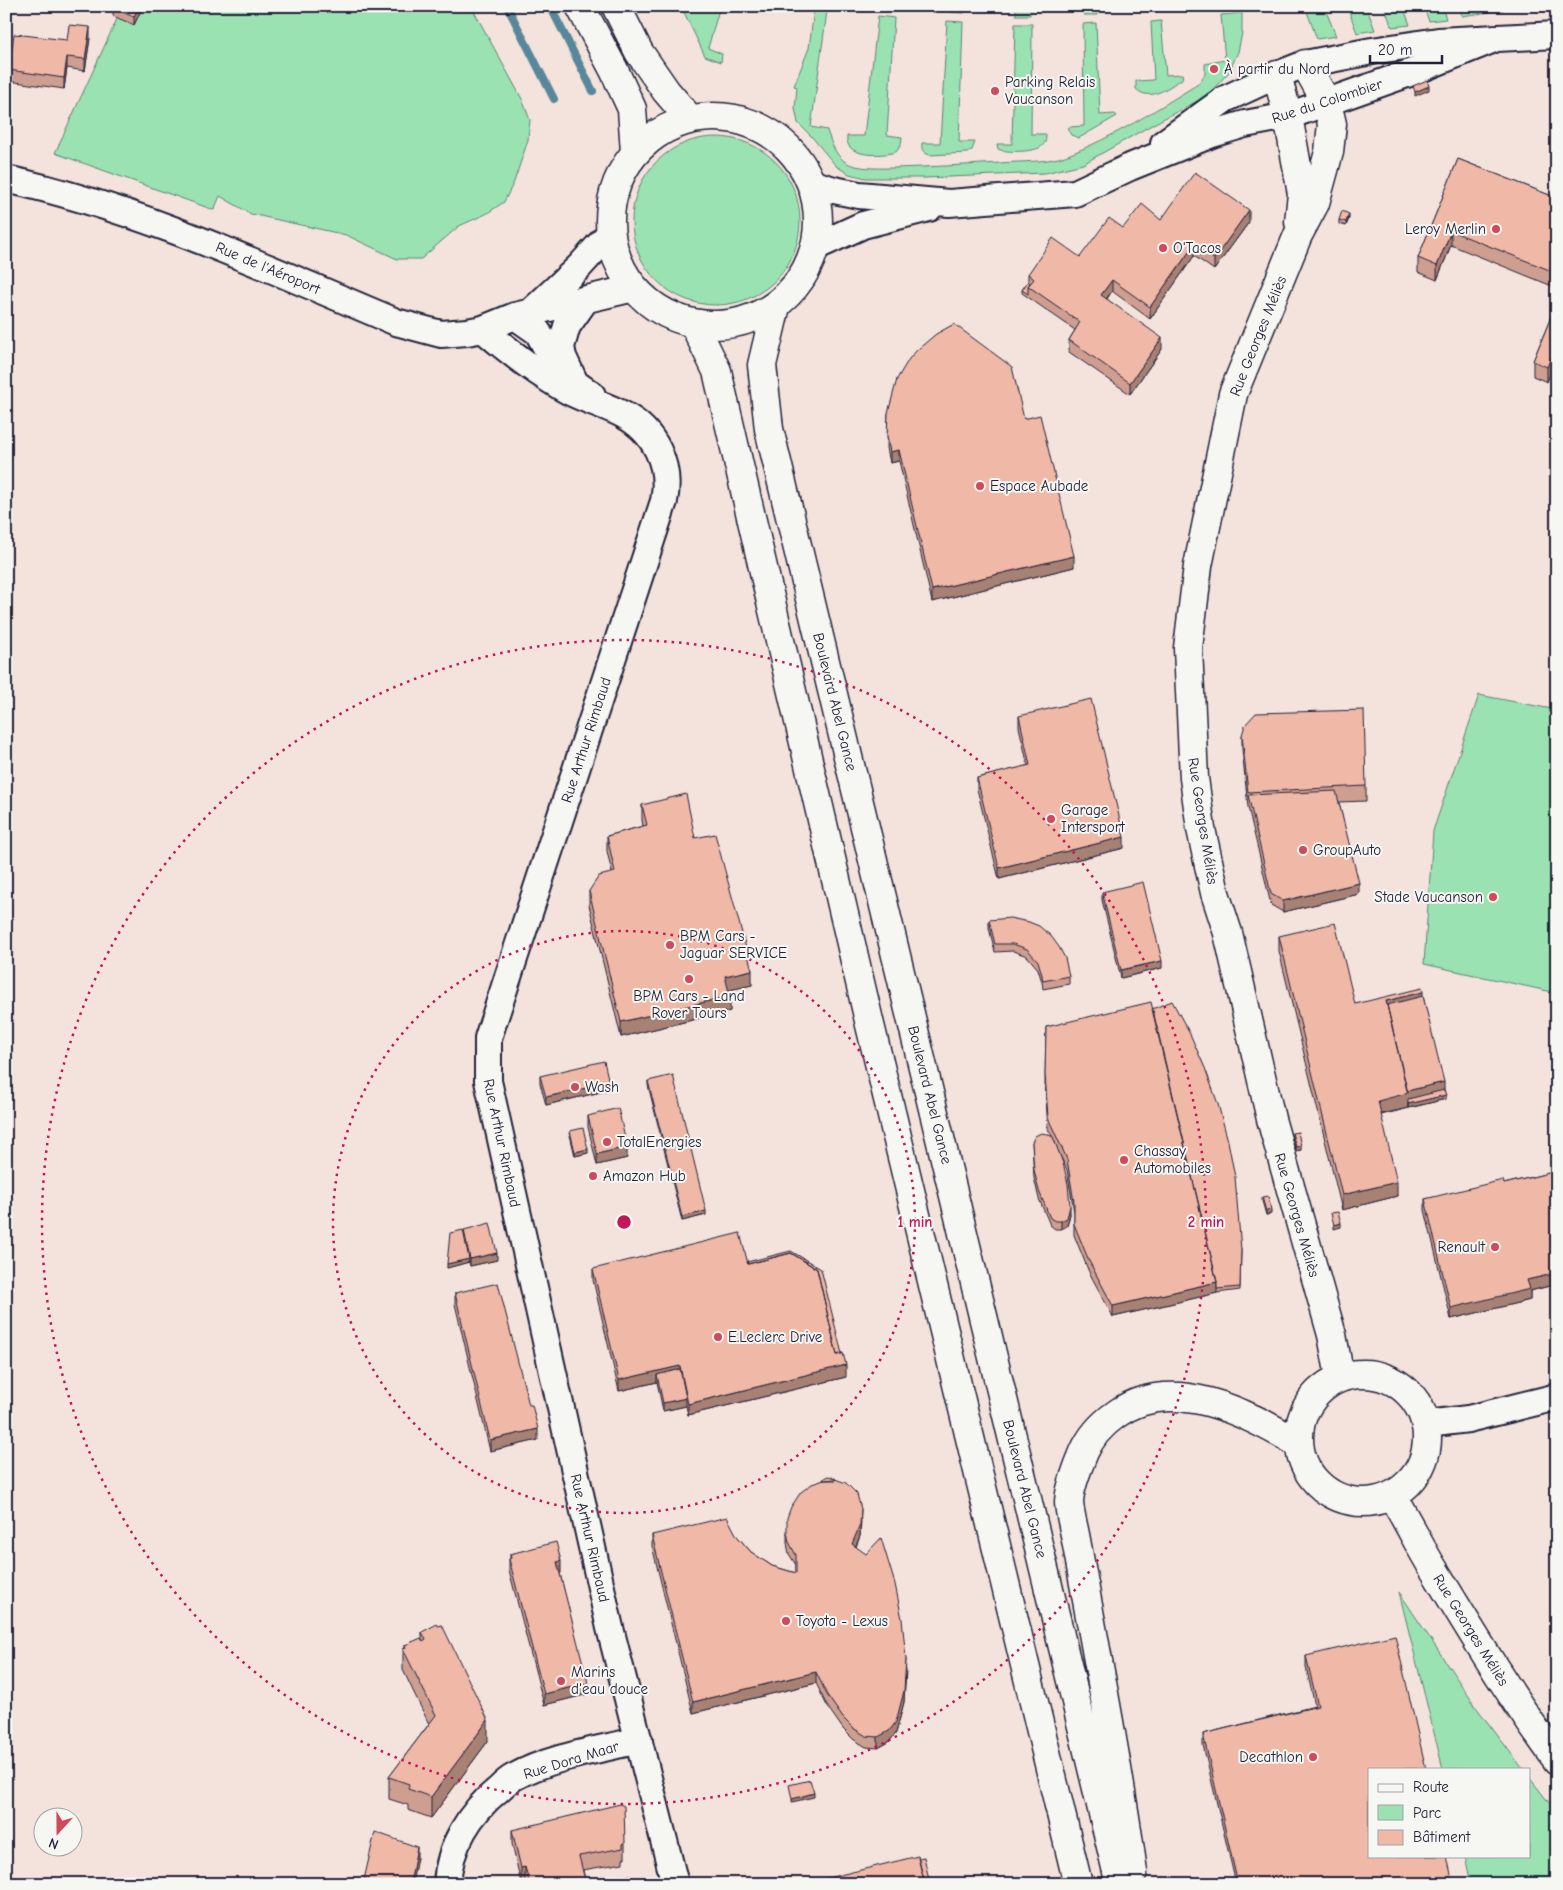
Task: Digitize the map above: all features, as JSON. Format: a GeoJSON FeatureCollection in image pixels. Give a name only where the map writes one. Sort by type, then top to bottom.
{"type":"FeatureCollection","features":[{"type":"Feature","properties":{"kind":"main road"},"geometry":{"type":"LineString","coordinates":[[580,6],[614,70],[632,109],[636,152]]}},
{"type":"Feature","properties":{"kind":"main road"},"geometry":{"type":"LineString","coordinates":[[616,6],[640,52],[666,91],[690,119]]}},
{"type":"Feature","properties":{"kind":"main road","name":"Rue Georges Méliès"},"geometry":{"type":"LineString","coordinates":[[1305,64],[1327,103],[1332,124],[1330,152],[1315,203],[1298,236],[1233,394],[1198,566],[1188,648],[1194,778],[1215,893],[1228,933],[1279,1150],[1332,1336],[1340,1378]]}},
{"type":"Feature","properties":{"kind":"main road","name":"Rue Georges Méliès"},"geometry":{"type":"LineString","coordinates":[[1277,75],[1288,116],[1302,194],[1298,236]]}},
{"type":"Feature","properties":{"kind":"main road"},"geometry":{"type":"LineString","coordinates":[[728,117],[765,129],[802,162],[819,208],[817,246],[802,279],[776,306],[737,324],[694,324],[661,312],[634,288],[618,263],[610,233],[614,190],[636,152],[660,131],[690,119],[728,117]]}},
{"type":"Feature","properties":{"kind":"main road","name":"Boulevard Abel Gance"},"geometry":{"type":"LineString","coordinates":[[776,306],[762,365],[769,429],[1120,1884]]}},
{"type":"Feature","properties":{"kind":"main road"},"geometry":{"type":"LineString","coordinates":[[694,324],[717,371],[872,1034],[1078,1884]]}},
{"type":"Feature","properties":{"kind":"main road"},"geometry":{"type":"LineString","coordinates":[[1368,1373],[1394,1381],[1415,1399],[1427,1424],[1428,1446],[1422,1466],[1409,1484],[1392,1496],[1365,1503],[1337,1498],[1315,1481],[1304,1463],[1298,1443],[1301,1420],[1313,1398],[1325,1386],[1340,1378],[1368,1373]]}},
{"type":"Feature","properties":{"kind":"main road"},"geometry":{"type":"LineString","coordinates":[[1134,1884],[1125,1813],[1069,1502],[1078,1466],[1088,1441],[1098,1428],[1124,1409],[1144,1400],[1166,1397],[1194,1398],[1226,1408],[1261,1422],[1298,1443]]}},
{"type":"Feature","properties":{"kind":"main road","name":"Rue Georges Méliès"},"geometry":{"type":"LineString","coordinates":[[1392,1496],[1435,1571],[1530,1724],[1557,1760]]}},
{"type":"Feature","properties":{"kind":"street","name":"Rue du Colombier"},"geometry":{"type":"LineString","coordinates":[[1130,167],[1225,99],[1305,64],[1438,41],[1557,35]]}},
{"type":"Feature","properties":{"kind":"street","name":"Rue du Colombier"},"geometry":{"type":"LineString","coordinates":[[811,183],[859,195],[949,203],[1075,193],[1130,167],[1212,134],[1245,124],[1288,116],[1327,103],[1494,39]]}},
{"type":"Feature","properties":{"kind":"street","name":"Rue de l'Aéroport"},"geometry":{"type":"LineString","coordinates":[[6,179],[43,187],[167,228],[412,328],[441,334],[454,334],[483,329],[522,315],[634,288]]}},
{"type":"Feature","properties":{"kind":"street","name":"Rue du Colombier"},"geometry":{"type":"LineString","coordinates":[[817,246],[863,225],[949,203]]}},
{"type":"Feature","properties":{"kind":"street","name":"Rue de l'Aéroport"},"geometry":{"type":"LineString","coordinates":[[522,315],[579,267],[610,233]]}},
{"type":"Feature","properties":{"kind":"street","name":"Rue Arthur Rimbaud"},"geometry":{"type":"LineString","coordinates":[[575,383],[562,357],[562,347],[567,326],[586,299]]}},
{"type":"Feature","properties":{"kind":"street","name":"Rue Arthur Rimbaud"},"geometry":{"type":"LineString","coordinates":[[522,315],[538,332],[556,366],[608,408]]}},
{"type":"Feature","properties":{"kind":"street","name":"Rue Arthur Rimbaud"},"geometry":{"type":"LineString","coordinates":[[483,329],[507,350],[565,390],[608,408],[637,424],[651,440],[662,458],[666,472],[667,487],[664,501],[488,1038],[488,1081],[608,1618],[675,1884]]}},
{"type":"Feature","properties":{"kind":"street"},"geometry":{"type":"LineString","coordinates":[[1427,1424],[1468,1419],[1557,1397]]}},
{"type":"Feature","properties":{"kind":"street","name":"Rue Dora Maar"},"geometry":{"type":"LineString","coordinates":[[447,1884],[447,1871],[453,1852],[467,1824],[485,1800],[512,1777],[548,1763],[639,1740]]}},
{"type":"Feature","properties":{"kind":"green space"},"geometry":{"type":"Polygon","coordinates":[[[123,6],[471,6],[522,99],[530,120],[528,140],[514,182],[504,202],[486,214],[459,226],[421,259],[397,259],[346,235],[251,214],[220,196],[214,210],[55,153],[123,6]]]}},
{"type":"Feature","properties":{"kind":"green space"},"geometry":{"type":"Polygon","coordinates":[[[681,6],[720,6],[708,48],[722,54],[721,62],[705,56],[681,6]]]}},
{"type":"Feature","properties":{"kind":"green space"},"geometry":{"type":"Polygon","coordinates":[[[949,6],[964,6],[964,13],[949,12],[949,6]]]}},
{"type":"Feature","properties":{"kind":"green space"},"geometry":{"type":"Polygon","coordinates":[[[1016,6],[1030,6],[1030,15],[1016,15],[1016,6]]]}},
{"type":"Feature","properties":{"kind":"green space"},"geometry":{"type":"Polygon","coordinates":[[[1084,6],[1097,6],[1097,15],[1084,15],[1084,6]]]}},
{"type":"Feature","properties":{"kind":"green space"},"geometry":{"type":"Polygon","coordinates":[[[1305,6],[1324,6],[1336,36],[1317,39],[1305,6]]]}},
{"type":"Feature","properties":{"kind":"green space"},"geometry":{"type":"Polygon","coordinates":[[[1347,6],[1366,6],[1375,30],[1357,33],[1347,6]]]}},
{"type":"Feature","properties":{"kind":"green space"},"geometry":{"type":"Polygon","coordinates":[[[1384,6],[1403,6],[1410,25],[1392,27],[1384,6]]]}},
{"type":"Feature","properties":{"kind":"green space"},"geometry":{"type":"Polygon","coordinates":[[[1423,6],[1442,6],[1446,19],[1429,21],[1423,6]]]}},
{"type":"Feature","properties":{"kind":"green space"},"geometry":{"type":"Polygon","coordinates":[[[1459,6],[1495,6],[1504,10],[1462,16],[1459,6]]]}},
{"type":"Feature","properties":{"kind":"green space"},"geometry":{"type":"Polygon","coordinates":[[[814,10],[827,11],[811,127],[827,130],[835,151],[842,160],[857,166],[873,168],[1035,161],[1060,158],[1118,131],[1198,84],[1205,74],[1205,64],[1225,60],[1221,15],[1242,13],[1242,33],[1238,52],[1229,72],[1207,96],[1083,164],[1045,173],[924,178],[866,178],[849,174],[836,166],[798,123],[795,108],[797,87],[794,86],[809,48],[814,10]]]}},
{"type":"Feature","properties":{"kind":"green space"},"geometry":{"type":"Polygon","coordinates":[[[878,16],[894,18],[887,135],[902,137],[901,145],[896,152],[865,154],[851,148],[847,136],[864,136],[878,16]]]}},
{"type":"Feature","properties":{"kind":"green space"},"geometry":{"type":"Polygon","coordinates":[[[947,21],[963,22],[959,142],[975,142],[972,150],[967,153],[930,155],[923,151],[922,143],[940,143],[947,21]]]}},
{"type":"Feature","properties":{"kind":"green space"},"geometry":{"type":"Polygon","coordinates":[[[1161,21],[1166,75],[1183,74],[1182,79],[1159,92],[1153,94],[1142,93],[1136,89],[1136,81],[1154,80],[1151,22],[1161,21]]]}},
{"type":"Feature","properties":{"kind":"green space"},"geometry":{"type":"Polygon","coordinates":[[[1096,23],[1100,115],[1115,114],[1117,116],[1079,138],[1071,135],[1068,130],[1069,127],[1084,126],[1083,24],[1096,23]]]}},
{"type":"Feature","properties":{"kind":"green space"},"geometry":{"type":"Polygon","coordinates":[[[1015,24],[1032,24],[1031,134],[1046,134],[1046,141],[1042,146],[1028,151],[1002,150],[998,149],[997,144],[1012,144],[1015,24]]]}},
{"type":"Feature","properties":{"kind":"green space"},"geometry":{"type":"Polygon","coordinates":[[[716,137],[740,141],[755,147],[769,156],[781,168],[790,182],[796,197],[800,221],[796,245],[790,260],[781,274],[769,286],[755,295],[740,301],[716,305],[692,301],[677,295],[663,286],[651,274],[642,260],[636,245],[632,221],[636,197],[642,182],[651,168],[663,156],[677,147],[692,141],[716,137]]]}},
{"type":"Feature","properties":{"kind":"green space","name":"Stade Vaucanson"},"geometry":{"type":"Polygon","coordinates":[[[1479,695],[1557,710],[1557,993],[1424,964],[1433,831],[1479,695]]]}},
{"type":"Feature","properties":{"kind":"green space"},"geometry":{"type":"Polygon","coordinates":[[[1399,1592],[1476,1707],[1522,1768],[1443,1768],[1399,1592]]]}},
{"type":"Feature","properties":{"kind":"green space"},"geometry":{"type":"Polygon","coordinates":[[[1530,1778],[1557,1813],[1557,1884],[1471,1884],[1465,1858],[1530,1858],[1530,1778]]]}},
{"type":"Feature","properties":{"kind":"building"},"geometry":{"type":"Polygon","coordinates":[[[114,6],[139,6],[134,17],[113,8],[114,6]]]}},
{"type":"Feature","properties":{"kind":"building"},"geometry":{"type":"Polygon","coordinates":[[[69,25],[90,27],[85,59],[67,57],[64,78],[9,70],[14,34],[67,40],[69,25]]]}},
{"type":"Feature","properties":{"kind":"building"},"geometry":{"type":"Polygon","coordinates":[[[1427,80],[1429,86],[1415,92],[1413,86],[1427,80]]]}},
{"type":"Feature","properties":{"kind":"building","name":"Leroy Merlin"},"geometry":{"type":"Polygon","coordinates":[[[1458,159],[1557,198],[1557,273],[1451,231],[1437,266],[1418,258],[1458,159]]]}},
{"type":"Feature","properties":{"kind":"building"},"geometry":{"type":"Polygon","coordinates":[[[1195,172],[1249,210],[1214,259],[1194,245],[1150,307],[1112,280],[1101,295],[1162,338],[1130,383],[1069,340],[1080,322],[1028,286],[1034,279],[1028,274],[1053,238],[1080,257],[1109,218],[1123,228],[1142,204],[1161,220],[1195,172]]]}},
{"type":"Feature","properties":{"kind":"building"},"geometry":{"type":"Polygon","coordinates":[[[1342,211],[1349,214],[1346,222],[1339,220],[1342,211]]]}},
{"type":"Feature","properties":{"kind":"building"},"geometry":{"type":"Polygon","coordinates":[[[1028,281],[1030,283],[1028,294],[1022,290],[1028,281]]]}},
{"type":"Feature","properties":{"kind":"building"},"geometry":{"type":"Polygon","coordinates":[[[1557,302],[1557,344],[1547,367],[1533,361],[1557,302]]]}},
{"type":"Feature","properties":{"kind":"building","name":"Espace Aubade"},"geometry":{"type":"Polygon","coordinates":[[[954,324],[1012,367],[1024,419],[1040,415],[1074,556],[932,590],[899,450],[890,452],[887,436],[888,413],[897,379],[909,359],[936,334],[954,324]]]}},
{"type":"Feature","properties":{"kind":"building","name":"Garage Intersport"},"geometry":{"type":"Polygon","coordinates":[[[1091,699],[1124,837],[999,868],[977,778],[1030,765],[1019,716],[1091,699]]]}},
{"type":"Feature","properties":{"kind":"building"},"geometry":{"type":"Polygon","coordinates":[[[1364,710],[1366,786],[1248,792],[1242,735],[1245,725],[1256,713],[1364,710]]]}},
{"type":"Feature","properties":{"kind":"building","name":"GroupAuto"},"geometry":{"type":"Polygon","coordinates":[[[1336,791],[1359,883],[1283,901],[1271,894],[1248,795],[1336,791]]]}},
{"type":"Feature","properties":{"kind":"building","name":"BPM Cars - Jaguar SERVICE"},"geometry":{"type":"Polygon","coordinates":[[[686,794],[695,838],[715,834],[752,970],[725,976],[730,996],[621,1022],[589,891],[599,876],[615,872],[607,836],[647,825],[642,805],[686,794]]]}},
{"type":"Feature","properties":{"kind":"building"},"geometry":{"type":"Polygon","coordinates":[[[1143,882],[1162,961],[1121,970],[1102,892],[1143,882]]]}},
{"type":"Feature","properties":{"kind":"building"},"geometry":{"type":"Polygon","coordinates":[[[1010,918],[1039,926],[1051,936],[1065,958],[1069,976],[1043,981],[1038,961],[1027,949],[1013,944],[995,944],[989,920],[1010,918]]]}},
{"type":"Feature","properties":{"kind":"building"},"geometry":{"type":"Polygon","coordinates":[[[1335,923],[1355,1004],[1422,988],[1423,992],[1386,1001],[1408,1093],[1378,1101],[1397,1182],[1342,1195],[1279,936],[1335,923]]]}},
{"type":"Feature","properties":{"kind":"building"},"geometry":{"type":"Polygon","coordinates":[[[1423,996],[1444,1082],[1407,1091],[1387,1005],[1423,996]]]}},
{"type":"Feature","properties":{"kind":"building"},"geometry":{"type":"Polygon","coordinates":[[[1172,1001],[1190,1034],[1205,1068],[1218,1104],[1228,1141],[1235,1177],[1241,1250],[1240,1287],[1217,1289],[1217,1282],[1152,1009],[1172,1001]]]}},
{"type":"Feature","properties":{"kind":"building","name":"Chassay Automobiles"},"geometry":{"type":"Polygon","coordinates":[[[1151,1002],[1217,1282],[1113,1306],[1089,1261],[1074,1224],[1074,1202],[1067,1159],[1048,1118],[1045,1074],[1046,1027],[1151,1002]]]}},
{"type":"Feature","properties":{"kind":"building","name":"Wash"},"geometry":{"type":"Polygon","coordinates":[[[604,1061],[609,1083],[546,1097],[540,1076],[604,1061]]]}},
{"type":"Feature","properties":{"kind":"building"},"geometry":{"type":"Polygon","coordinates":[[[673,1075],[706,1211],[682,1217],[648,1081],[673,1075]]]}},
{"type":"Feature","properties":{"kind":"building"},"geometry":{"type":"Polygon","coordinates":[[[1444,1090],[1446,1095],[1408,1104],[1408,1099],[1444,1090]]]}},
{"type":"Feature","properties":{"kind":"building","name":"TotalEnergies"},"geometry":{"type":"Polygon","coordinates":[[[618,1108],[627,1147],[597,1154],[588,1116],[618,1108]]]}},
{"type":"Feature","properties":{"kind":"building"},"geometry":{"type":"Polygon","coordinates":[[[583,1128],[588,1149],[575,1152],[570,1131],[583,1128]]]}},
{"type":"Feature","properties":{"kind":"building"},"geometry":{"type":"Polygon","coordinates":[[[1298,1132],[1301,1146],[1296,1147],[1292,1133],[1298,1132]]]}},
{"type":"Feature","properties":{"kind":"building"},"geometry":{"type":"Polygon","coordinates":[[[1041,1133],[1053,1137],[1063,1163],[1068,1184],[1070,1206],[1067,1218],[1061,1221],[1055,1221],[1050,1218],[1039,1191],[1034,1170],[1032,1142],[1035,1136],[1041,1133]]]}},
{"type":"Feature","properties":{"kind":"building","name":"Renault"},"geometry":{"type":"Polygon","coordinates":[[[1557,1171],[1557,1273],[1527,1280],[1530,1289],[1451,1308],[1425,1199],[1503,1180],[1504,1184],[1557,1171]]]}},
{"type":"Feature","properties":{"kind":"building"},"geometry":{"type":"Polygon","coordinates":[[[1268,1196],[1271,1210],[1266,1211],[1262,1197],[1268,1196]]]}},
{"type":"Feature","properties":{"kind":"building"},"geometry":{"type":"Polygon","coordinates":[[[1338,1212],[1341,1223],[1334,1225],[1331,1213],[1338,1212]]]}},
{"type":"Feature","properties":{"kind":"building"},"geometry":{"type":"Polygon","coordinates":[[[490,1223],[497,1253],[470,1259],[464,1230],[490,1223]]]}},
{"type":"Feature","properties":{"kind":"building"},"geometry":{"type":"Polygon","coordinates":[[[463,1230],[469,1259],[447,1264],[450,1233],[463,1230]]]}},
{"type":"Feature","properties":{"kind":"building","name":"E.Leclerc Drive"},"geometry":{"type":"Polygon","coordinates":[[[740,1233],[748,1264],[791,1253],[817,1269],[837,1355],[843,1353],[846,1365],[688,1404],[680,1366],[619,1380],[593,1269],[740,1233]]]}},
{"type":"Feature","properties":{"kind":"building"},"geometry":{"type":"Polygon","coordinates":[[[791,1251],[821,1269],[842,1354],[837,1355],[817,1269],[791,1253],[748,1264],[747,1262],[791,1251]]]}},
{"type":"Feature","properties":{"kind":"building"},"geometry":{"type":"Polygon","coordinates":[[[498,1283],[529,1405],[532,1405],[538,1429],[490,1440],[455,1293],[498,1283]]]}},
{"type":"Feature","properties":{"kind":"building"},"geometry":{"type":"Polygon","coordinates":[[[680,1369],[686,1398],[663,1403],[657,1375],[680,1369]]]}},
{"type":"Feature","properties":{"kind":"building"},"geometry":{"type":"Polygon","coordinates":[[[828,1476],[835,1478],[836,1480],[823,1480],[828,1476]]]}},
{"type":"Feature","properties":{"kind":"building","name":"Toyota - Lexus"},"geometry":{"type":"Polygon","coordinates":[[[835,1479],[846,1483],[857,1494],[861,1509],[860,1525],[852,1544],[866,1554],[881,1538],[895,1584],[902,1619],[906,1659],[904,1691],[896,1722],[889,1731],[878,1737],[866,1736],[853,1728],[843,1718],[827,1695],[816,1672],[693,1702],[652,1535],[727,1517],[737,1536],[751,1552],[772,1566],[796,1573],[796,1555],[789,1542],[787,1532],[787,1518],[791,1507],[801,1492],[812,1484],[835,1479]]]}},
{"type":"Feature","properties":{"kind":"building"},"geometry":{"type":"Polygon","coordinates":[[[556,1542],[561,1561],[557,1562],[588,1683],[544,1694],[509,1559],[511,1558],[510,1554],[556,1542]]]}},
{"type":"Feature","properties":{"kind":"building"},"geometry":{"type":"Polygon","coordinates":[[[437,1624],[438,1626],[442,1625],[488,1720],[431,1797],[408,1789],[409,1784],[389,1777],[436,1715],[403,1649],[406,1648],[405,1645],[421,1638],[423,1642],[426,1640],[422,1632],[437,1624]]]}},
{"type":"Feature","properties":{"kind":"building","name":"Decathlon"},"geometry":{"type":"Polygon","coordinates":[[[1395,1635],[1426,1768],[1368,1768],[1368,1858],[1447,1858],[1453,1884],[1238,1884],[1203,1734],[1318,1706],[1306,1656],[1395,1635]]]}},
{"type":"Feature","properties":{"kind":"building"},"geometry":{"type":"Polygon","coordinates":[[[810,1780],[814,1793],[792,1799],[789,1785],[810,1780]]]}},
{"type":"Feature","properties":{"kind":"building"},"geometry":{"type":"Polygon","coordinates":[[[620,1804],[624,1806],[625,1843],[623,1843],[623,1848],[579,1856],[586,1884],[530,1884],[525,1867],[521,1868],[512,1830],[620,1804]]]}},
{"type":"Feature","properties":{"kind":"building"},"geometry":{"type":"Polygon","coordinates":[[[375,1832],[417,1847],[410,1884],[363,1884],[375,1832]]]}},
{"type":"Feature","properties":{"kind":"building"},"geometry":{"type":"Polygon","coordinates":[[[918,1856],[925,1884],[803,1884],[918,1856]]]}},
{"type":"Feature","properties":{"kind":"building"},"geometry":{"type":"Polygon","coordinates":[[[924,1857],[930,1884],[925,1884],[918,1858],[924,1857]]]}},
{"type":"Feature","properties":{"kind":"building"},"geometry":{"type":"Polygon","coordinates":[[[630,1875],[635,1884],[600,1884],[630,1875]]]}},
{"type":"Feature","properties":{"kind":"waterway"},"geometry":{"type":"LineString","coordinates":[[507,6],[554,99]]}},
{"type":"Feature","properties":{"kind":"waterway"},"geometry":{"type":"LineString","coordinates":[[550,6],[593,91]]}},
{"type":"Feature","properties":{"kind":"place","name":"À partir du Nord"},"geometry":{"type":"Point","coordinates":[1214,69]}},
{"type":"Feature","properties":{"kind":"place","name":"Parking Relais Vaucanson"},"geometry":{"type":"Point","coordinates":[995,91]}},
{"type":"Feature","properties":{"kind":"place","name":"Leroy Merlin"},"geometry":{"type":"Point","coordinates":[1496,229]}},
{"type":"Feature","properties":{"kind":"place","name":"O'Tacos"},"geometry":{"type":"Point","coordinates":[1163,248]}},
{"type":"Feature","properties":{"kind":"place","name":"Espace Aubade"},"geometry":{"type":"Point","coordinates":[980,486]}},
{"type":"Feature","properties":{"kind":"place","name":"Garage Intersport"},"geometry":{"type":"Point","coordinates":[1051,819]}},
{"type":"Feature","properties":{"kind":"place","name":"GroupAuto"},"geometry":{"type":"Point","coordinates":[1303,850]}},
{"type":"Feature","properties":{"kind":"place","name":"Stade Vaucanson"},"geometry":{"type":"Point","coordinates":[1493,897]}},
{"type":"Feature","properties":{"kind":"place","name":"BPM Cars - Jaguar SERVICE"},"geometry":{"type":"Point","coordinates":[670,945]}},
{"type":"Feature","properties":{"kind":"place","name":"BPM Cars - Land Rover Tours"},"geometry":{"type":"Point","coordinates":[689,979]}},
{"type":"Feature","properties":{"kind":"place","name":"Wash"},"geometry":{"type":"Point","coordinates":[575,1087]}},
{"type":"Feature","properties":{"kind":"place","name":"TotalEnergies"},"geometry":{"type":"Point","coordinates":[607,1142]}},
{"type":"Feature","properties":{"kind":"place","name":"Chassay Automobiles"},"geometry":{"type":"Point","coordinates":[1124,1160]}},
{"type":"Feature","properties":{"kind":"place","name":"Amazon Hub"},"geometry":{"type":"Point","coordinates":[593,1176]}},
{"type":"Feature","properties":{"kind":"place","name":"Renault"},"geometry":{"type":"Point","coordinates":[1495,1247]}},
{"type":"Feature","properties":{"kind":"place","name":"E.Leclerc Drive"},"geometry":{"type":"Point","coordinates":[718,1337]}},
{"type":"Feature","properties":{"kind":"place","name":"Toyota - Lexus"},"geometry":{"type":"Point","coordinates":[786,1621]}},
{"type":"Feature","properties":{"kind":"place","name":"Marins d'eau douce"},"geometry":{"type":"Point","coordinates":[561,1681]}},
{"type":"Feature","properties":{"kind":"place","name":"Decathlon"},"geometry":{"type":"Point","coordinates":[1313,1757]}}]}
